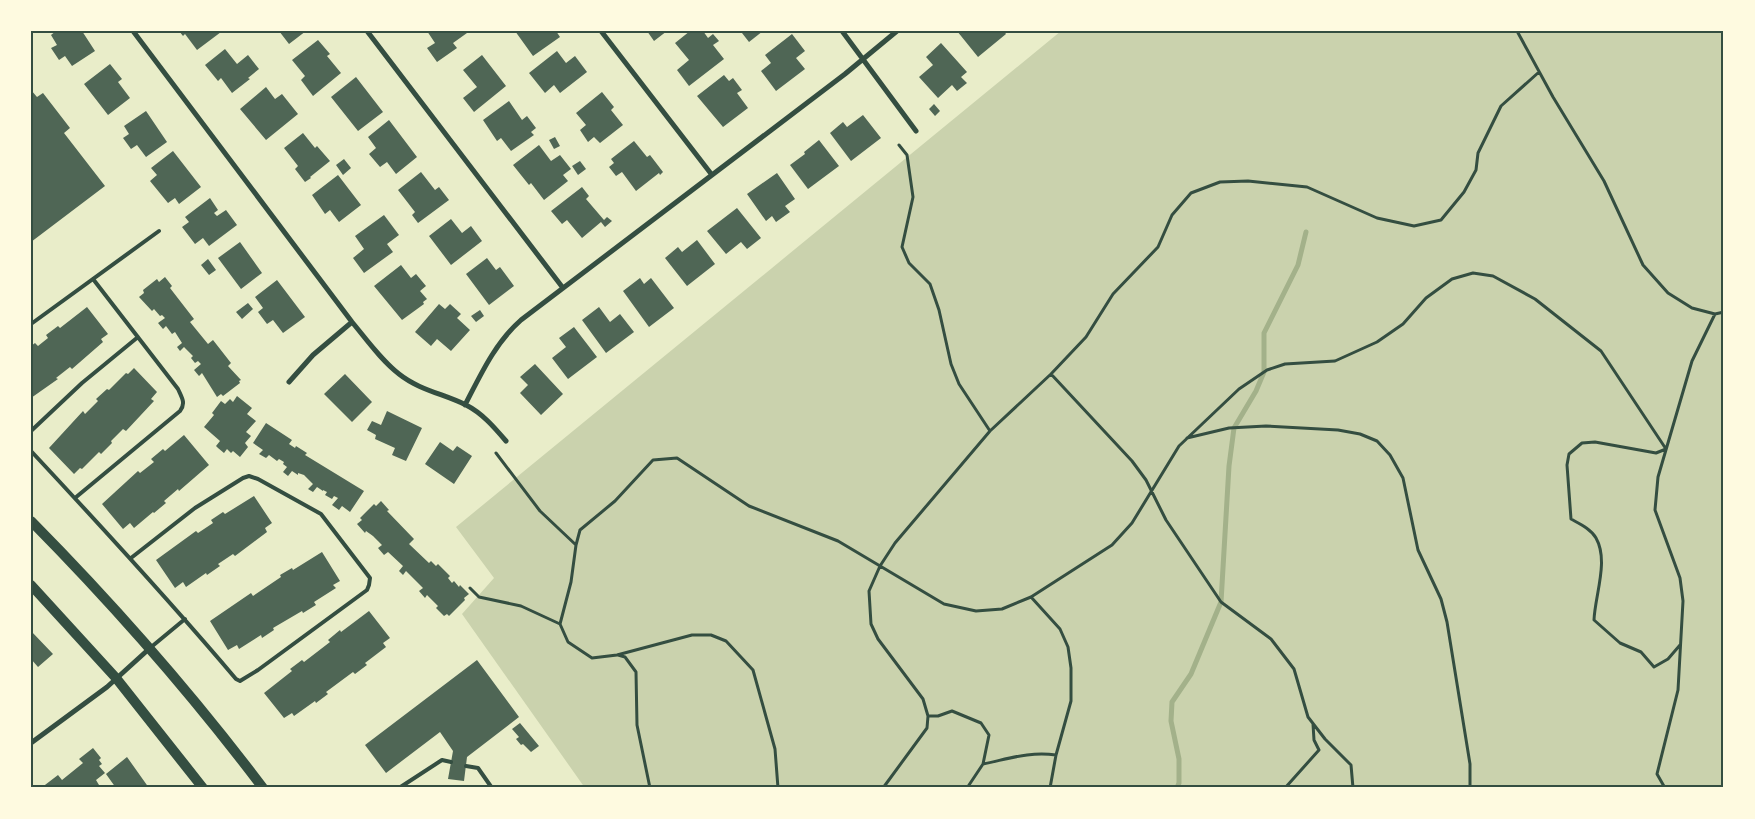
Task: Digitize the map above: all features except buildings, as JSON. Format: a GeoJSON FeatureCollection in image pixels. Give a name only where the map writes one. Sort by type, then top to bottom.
{"type":"FeatureCollection","features":[{"type":"Feature","properties":{"kind":"main road"},"geometry":{"type":"LineString","coordinates":[[31,522],[79,570],[150,648],[263,788]]}},
{"type":"Feature","properties":{"kind":"main road"},"geometry":{"type":"LineString","coordinates":[[31,585],[116,678],[203,788]]}},
{"type":"Feature","properties":{"kind":"street"},"geometry":{"type":"LineString","coordinates":[[133,31],[352,322],[385,361],[399,374],[431,392],[465,404],[478,412],[506,441]]}},
{"type":"Feature","properties":{"kind":"street"},"geometry":{"type":"LineString","coordinates":[[367,31],[563,288]]}},
{"type":"Feature","properties":{"kind":"street"},"geometry":{"type":"LineString","coordinates":[[601,31],[712,175]]}},
{"type":"Feature","properties":{"kind":"street"},"geometry":{"type":"LineString","coordinates":[[842,31],[916,131]]}},
{"type":"Feature","properties":{"kind":"street"},"geometry":{"type":"LineString","coordinates":[[465,404],[491,357],[509,331],[863,60],[897,31]]}},
{"type":"Feature","properties":{"kind":"street"},"geometry":{"type":"LineString","coordinates":[[289,382],[313,355],[352,322]]}},
{"type":"Feature","properties":{"kind":"street"},"geometry":{"type":"LineString","coordinates":[[31,743],[116,678],[150,648]]}},
{"type":"Feature","properties":{"kind":"lane"},"geometry":{"type":"LineString","coordinates":[[31,324],[159,231]]}},
{"type":"Feature","properties":{"kind":"lane"},"geometry":{"type":"LineString","coordinates":[[75,498],[183,407],[184,401],[178,390],[93,278]]}},
{"type":"Feature","properties":{"kind":"lane"},"geometry":{"type":"LineString","coordinates":[[31,431],[82,383],[138,337]]}},
{"type":"Feature","properties":{"kind":"lane"},"geometry":{"type":"LineString","coordinates":[[31,451],[131,558],[236,679],[240,681],[258,670],[367,590],[370,585],[370,578],[321,514],[249,476],[195,508],[131,558]]}},
{"type":"Feature","properties":{"kind":"lane"},"geometry":{"type":"LineString","coordinates":[[150,648],[185,619]]}},
{"type":"Feature","properties":{"kind":"lane"},"geometry":{"type":"LineString","coordinates":[[399,788],[442,760],[451,762]]}},
{"type":"Feature","properties":{"kind":"lane"},"geometry":{"type":"LineString","coordinates":[[466,766],[478,768],[492,788]]}},
{"type":"Feature","properties":{"kind":"path"},"geometry":{"type":"LineString","coordinates":[[1517,31],[1539,72],[1604,181],[1643,265],[1668,293],[1692,308],[1715,314],[1724,312]]}},
{"type":"Feature","properties":{"kind":"path"},"geometry":{"type":"LineString","coordinates":[[883,788],[927,728],[928,716],[923,699],[878,639],[871,624],[869,591],[880,566],[895,543],[990,431],[1051,374],[1086,337],[1113,294],[1158,248],[1172,214],[1191,194],[1220,182],[1258,182],[1307,187],[1377,218],[1414,226],[1441,220],[1464,192],[1476,170],[1478,153],[1501,106],[1539,72]]}},
{"type":"Feature","properties":{"kind":"path"},"geometry":{"type":"LineString","coordinates":[[899,145],[907,155],[913,197],[902,247],[910,262],[930,284],[959,384],[990,431]]}},
{"type":"Feature","properties":{"kind":"path"},"geometry":{"type":"LineString","coordinates":[[778,788],[774,748],[753,670],[726,641],[711,635],[692,635],[617,655],[592,658],[568,642],[560,624],[571,582],[580,530],[615,501],[653,460],[677,458],[749,506],[838,541],[944,604],[976,611],[1002,609],[1031,597],[1112,545],[1132,523],[1179,446],[1239,389],[1267,370],[1285,364],[1335,361],[1377,342],[1403,324],[1426,298],[1438,289],[1452,280],[1473,274],[1493,276],[1535,299],[1601,351],[1666,449]]}},
{"type":"Feature","properties":{"kind":"path"},"geometry":{"type":"LineString","coordinates":[[1665,788],[1657,774],[1678,690],[1683,601],[1680,578],[1656,510],[1658,478],[1692,361],[1715,314]]}},
{"type":"Feature","properties":{"kind":"path"},"geometry":{"type":"LineString","coordinates":[[1051,374],[1132,461],[1146,480],[1166,520],[1221,602],[1271,638],[1294,669],[1308,717],[1325,739],[1351,765],[1354,788]]}},
{"type":"Feature","properties":{"kind":"path"},"geometry":{"type":"LineString","coordinates":[[1187,438],[1229,428],[1266,426],[1338,430],[1360,434],[1377,441],[1390,455],[1403,478],[1418,550],[1441,599],[1447,622],[1470,764],[1470,788]]}},
{"type":"Feature","properties":{"kind":"path"},"geometry":{"type":"LineString","coordinates":[[1666,449],[1656,453],[1595,442],[1582,443],[1569,454],[1567,465],[1569,501],[1571,519],[1586,527],[1596,538],[1602,561],[1594,620],[1620,644],[1641,652],[1654,667],[1668,659],[1680,645]]}},
{"type":"Feature","properties":{"kind":"path"},"geometry":{"type":"LineString","coordinates":[[496,453],[540,511],[576,546]]}},
{"type":"Feature","properties":{"kind":"path"},"geometry":{"type":"LineString","coordinates":[[470,588],[479,597],[521,606],[560,624]]}},
{"type":"Feature","properties":{"kind":"path"},"geometry":{"type":"LineString","coordinates":[[1031,597],[1060,629],[1068,647],[1071,668],[1071,700],[1056,755],[1050,788]]}},
{"type":"Feature","properties":{"kind":"path"},"geometry":{"type":"LineString","coordinates":[[617,655],[625,657],[636,672],[637,725],[650,788]]}},
{"type":"Feature","properties":{"kind":"path"},"geometry":{"type":"LineString","coordinates":[[928,716],[938,716],[952,711],[981,723],[989,735],[983,764],[967,788]]}},
{"type":"Feature","properties":{"kind":"path"},"geometry":{"type":"LineString","coordinates":[[1285,788],[1319,750],[1314,740],[1313,724]]}},
{"type":"Feature","properties":{"kind":"path"},"geometry":{"type":"LineString","coordinates":[[983,764],[1021,754],[1044,753],[1056,755]]}},
{"type":"Feature","properties":{"kind":"green space"},"geometry":{"type":"Polygon","coordinates":[[[1061,31],[1724,31],[1724,788],[585,788],[462,614],[494,578],[456,527],[1061,31]]]}},
{"type":"Feature","properties":{"kind":"waterway"},"geometry":{"type":"LineString","coordinates":[[1177,788],[1179,783],[1179,759],[1171,721],[1172,702],[1191,674],[1221,602],[1229,466],[1234,428],[1256,391],[1264,372],[1264,333],[1298,265],[1306,232]]}}]}
